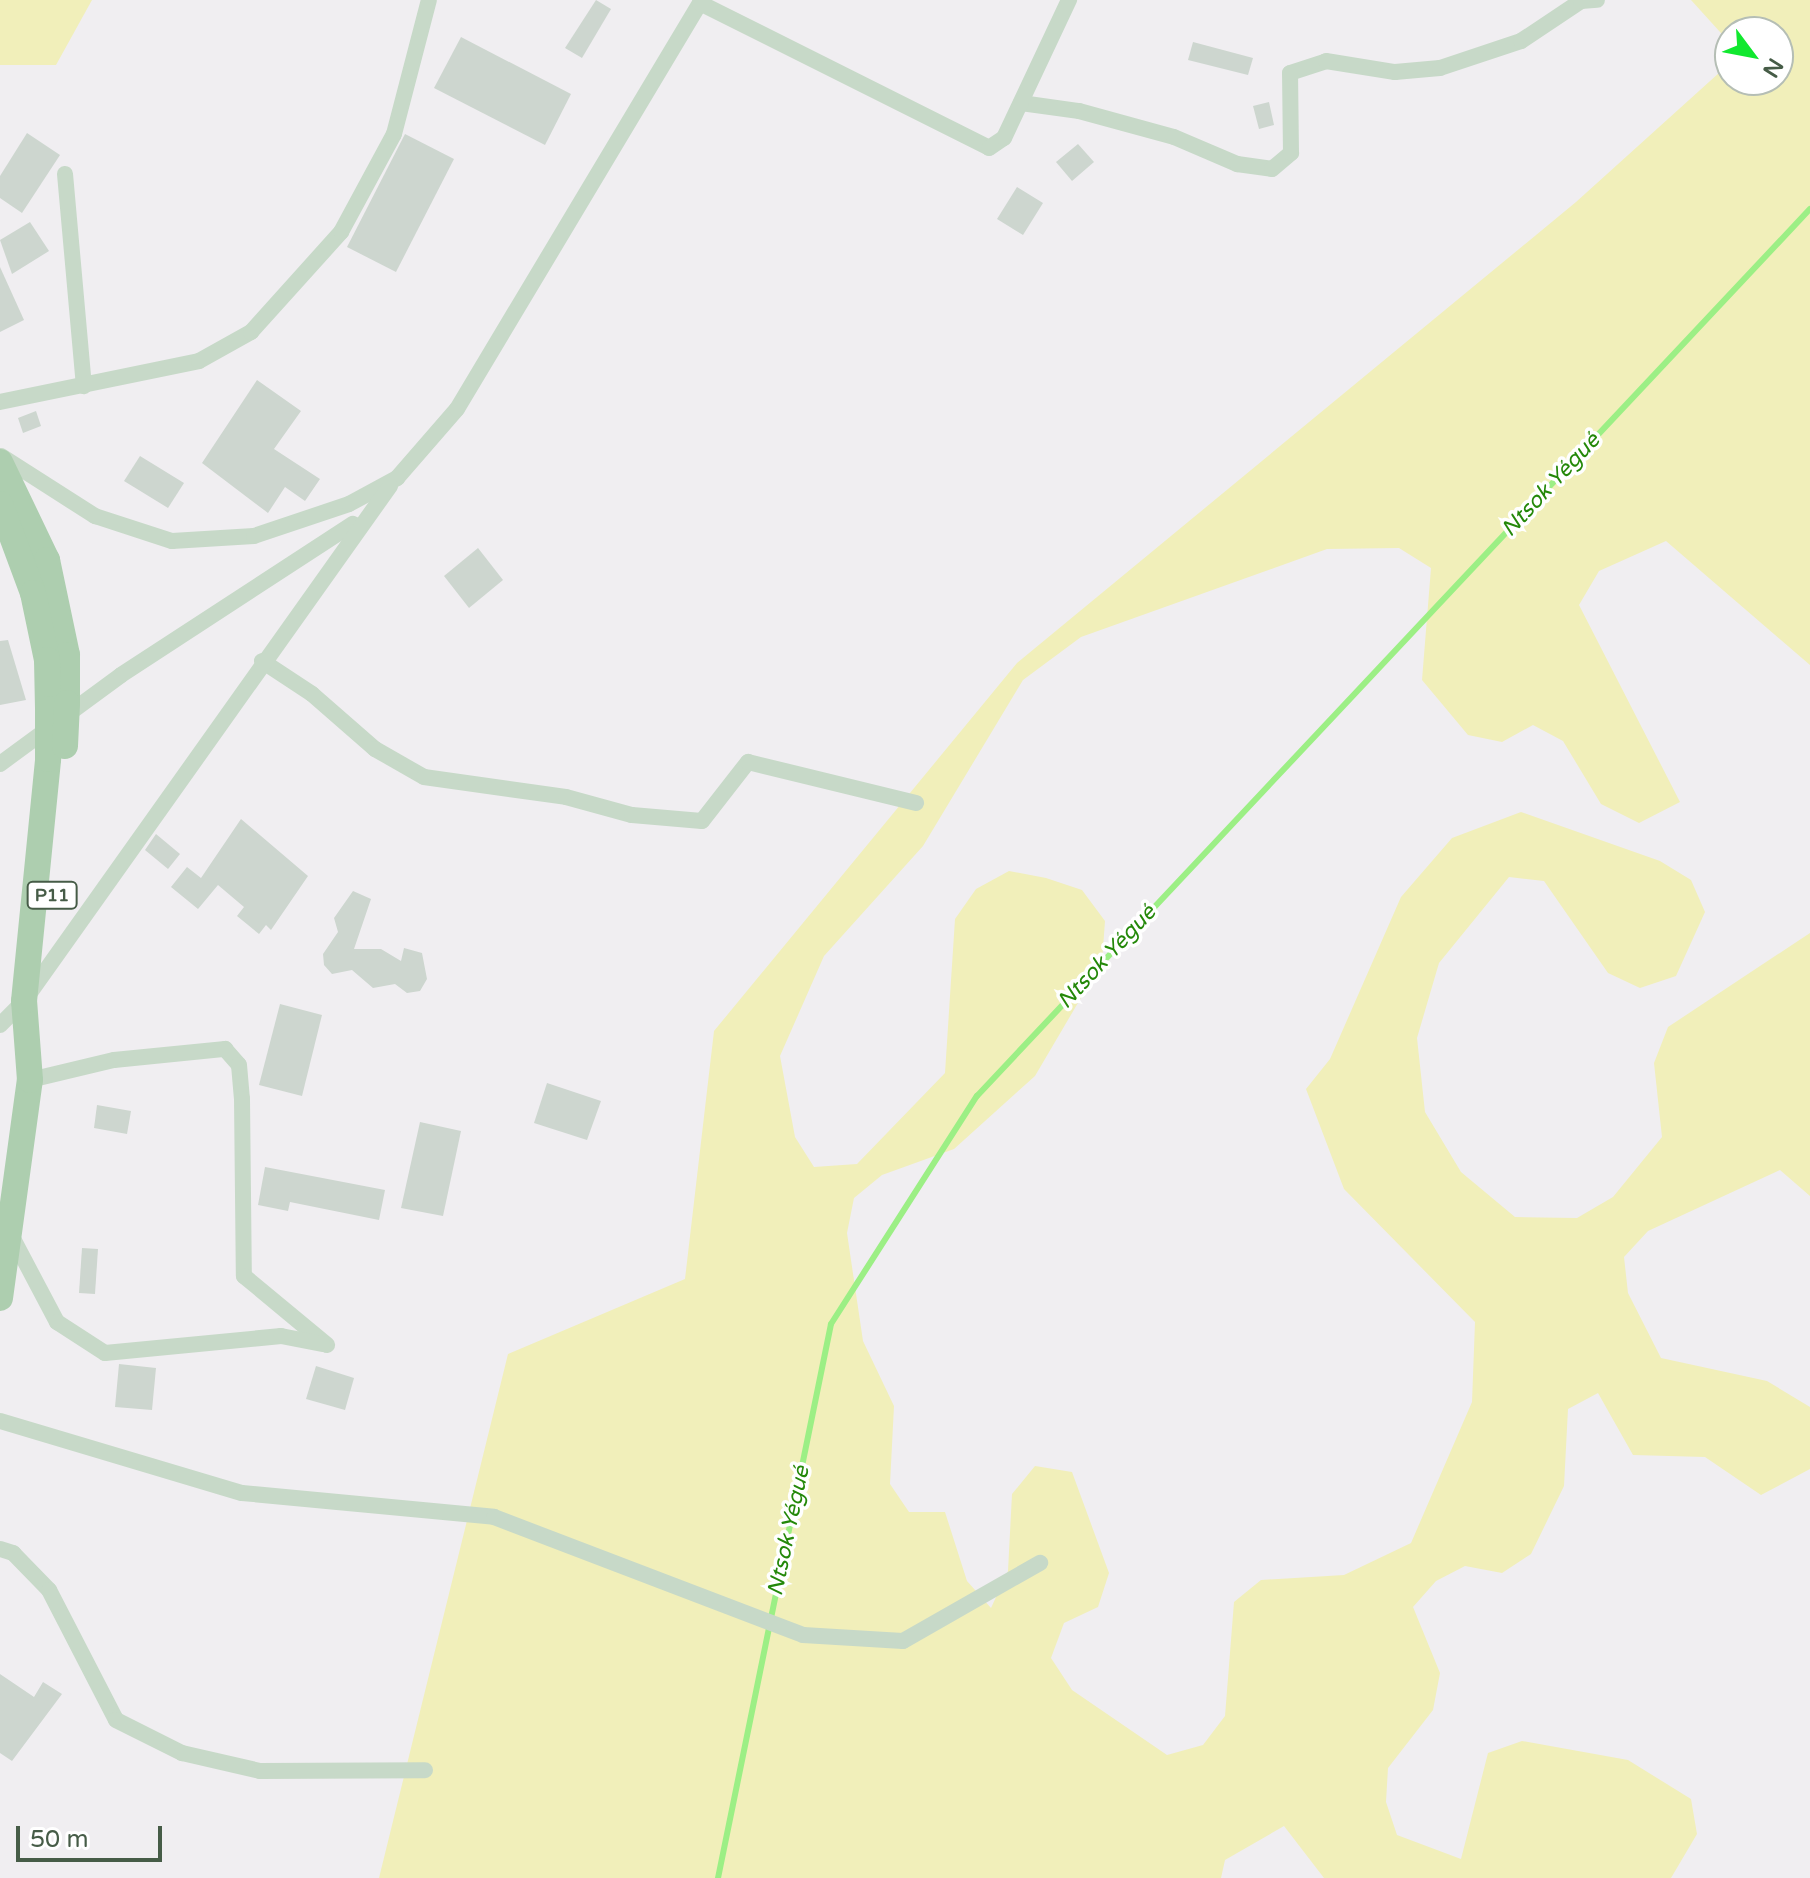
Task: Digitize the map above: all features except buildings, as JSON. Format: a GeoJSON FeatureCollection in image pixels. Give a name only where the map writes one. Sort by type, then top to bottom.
{"type":"FeatureCollection","features":[{"type":"Feature","properties":{"kind":"main road","name":"P11"},"geometry":{"type":"LineString","coordinates":[[0,462],[47,560],[67,655],[58,706],[46,970],[30,1043]]}},
{"type":"Feature","properties":{"kind":"main road","name":"P11"},"geometry":{"type":"LineString","coordinates":[[0,504],[33,593],[58,706]]}},
{"type":"Feature","properties":{"kind":"main road","name":"P11"},"geometry":{"type":"LineString","coordinates":[[0,1298],[30,1080],[30,1043],[24,1001],[57,752]]}},
{"type":"Feature","properties":{"kind":"street"},"geometry":{"type":"LineString","coordinates":[[0,402],[84,386],[225,351],[328,248],[394,134],[429,0]]}},
{"type":"Feature","properties":{"kind":"street"},"geometry":{"type":"LineString","coordinates":[[0,1025],[24,1001],[361,519],[457,409],[700,3],[989,148],[1004,138],[1069,0]]}},
{"type":"Feature","properties":{"kind":"street"},"geometry":{"type":"LineString","coordinates":[[1021,103],[1079,111],[1174,137],[1237,164],[1272,169],[1291,153],[1290,73],[1326,61],[1395,72],[1440,68],[1521,41],[1581,1],[1597,0]]}},
{"type":"Feature","properties":{"kind":"street"},"geometry":{"type":"LineString","coordinates":[[65,174],[71,294],[84,386]]}},
{"type":"Feature","properties":{"kind":"street"},"geometry":{"type":"LineString","coordinates":[[0,456],[95,516],[172,541],[254,536],[349,504],[397,478]]}},
{"type":"Feature","properties":{"kind":"street"},"geometry":{"type":"LineString","coordinates":[[0,764],[121,675],[361,519]]}},
{"type":"Feature","properties":{"kind":"street"},"geometry":{"type":"LineString","coordinates":[[262,661],[312,694],[375,749],[424,777],[566,797],[632,815],[702,821],[748,762],[916,803]]}},
{"type":"Feature","properties":{"kind":"street"},"geometry":{"type":"LineString","coordinates":[[9,1232],[57,1322],[105,1353],[281,1336],[327,1345],[244,1276],[242,1099],[239,1065],[225,1049],[138,1056],[30,1080]]}},
{"type":"Feature","properties":{"kind":"street"},"geometry":{"type":"LineString","coordinates":[[0,1421],[242,1493],[494,1517],[803,1635],[903,1641],[1040,1563]]}},
{"type":"Feature","properties":{"kind":"street"},"geometry":{"type":"LineString","coordinates":[[0,1549],[13,1553],[49,1590],[116,1720],[182,1753],[260,1771],[425,1770]]}},
{"type":"Feature","properties":{"kind":"shaded area"},"geometry":{"type":"Polygon","coordinates":[[[0,0],[92,0],[56,65],[0,65],[0,0]]]}},
{"type":"Feature","properties":{"kind":"shaded area"},"geometry":{"type":"Polygon","coordinates":[[[1691,0],[1810,0],[1810,665],[1666,541],[1599,571],[1579,605],[1680,802],[1639,823],[1601,804],[1563,741],[1533,725],[1502,742],[1468,735],[1422,680],[1431,568],[1399,548],[1327,549],[1081,637],[1023,680],[923,846],[824,956],[780,1056],[795,1137],[814,1167],[857,1164],[945,1073],[955,919],[976,889],[1009,871],[1046,878],[1082,890],[1105,921],[1102,962],[1035,1076],[954,1149],[882,1175],[854,1198],[847,1233],[863,1341],[894,1406],[890,1484],[909,1512],[945,1512],[967,1581],[991,1608],[1008,1571],[1012,1494],[1035,1466],[1072,1472],[1109,1573],[1098,1607],[1064,1623],[1051,1658],[1072,1690],[1167,1755],[1203,1745],[1225,1716],[1234,1602],[1261,1580],[1344,1575],[1411,1543],[1472,1402],[1475,1322],[1344,1189],[1306,1089],[1330,1059],[1401,897],[1452,838],[1521,812],[1660,861],[1691,880],[1705,912],[1676,976],[1640,988],[1608,973],[1544,881],[1509,877],[1439,963],[1417,1038],[1425,1112],[1461,1172],[1515,1217],[1577,1218],[1613,1197],[1662,1137],[1654,1063],[1668,1027],[1810,933],[1810,1196],[1780,1170],[1648,1231],[1624,1257],[1628,1293],[1661,1358],[1767,1381],[1810,1407],[1810,1469],[1761,1495],[1705,1457],[1633,1455],[1598,1393],[1568,1409],[1564,1486],[1531,1554],[1502,1573],[1465,1566],[1436,1581],[1413,1607],[1440,1673],[1433,1710],[1388,1768],[1386,1802],[1397,1835],[1461,1859],[1488,1753],[1522,1741],[1628,1760],[1691,1799],[1697,1834],[1671,1878],[1324,1878],[1284,1826],[1225,1860],[1221,1878],[379,1878],[508,1354],[685,1279],[714,1031],[1017,663],[1576,202],[1714,77],[1714,96],[1794,96],[1794,16],[1714,16],[1714,25],[1691,0]]]}},
{"type":"Feature","properties":{"kind":"waterway","name":"Ntsok Yégué"},"geometry":{"type":"LineString","coordinates":[[718,1878],[831,1324],[977,1096],[1810,209]]}}]}
